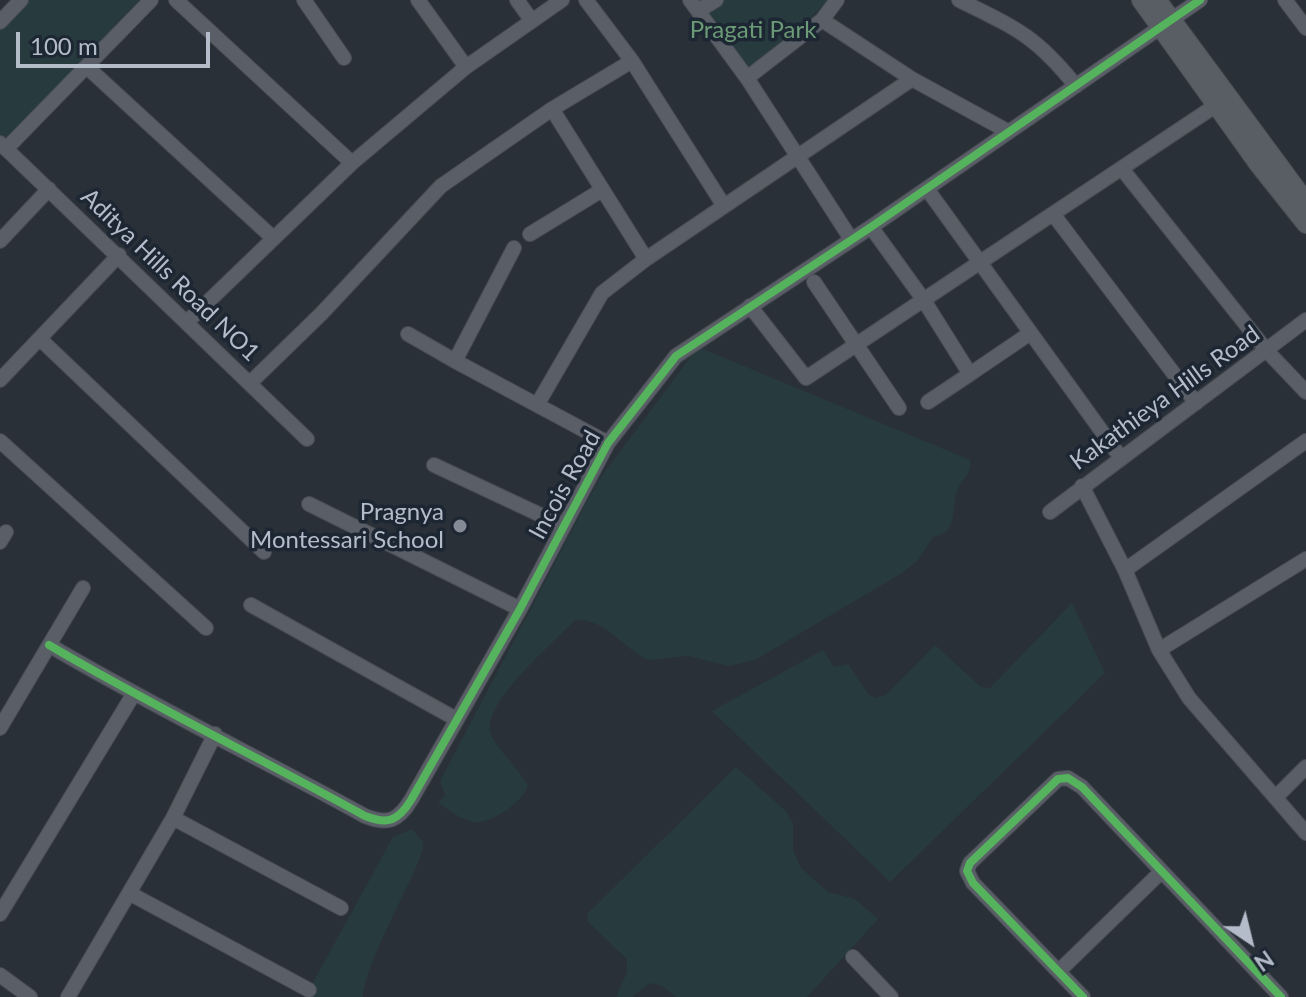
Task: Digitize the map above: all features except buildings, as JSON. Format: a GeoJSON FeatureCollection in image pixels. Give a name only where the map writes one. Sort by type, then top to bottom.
{"type":"FeatureCollection","features":[{"type":"Feature","properties":{"kind":"main road"},"geometry":{"type":"LineString","coordinates":[[1141,0],[1164,24],[1306,202]]}},
{"type":"Feature","properties":{"kind":"main road"},"geometry":{"type":"LineString","coordinates":[[1157,0],[1164,24],[1215,106],[1306,224]]}},
{"type":"Feature","properties":{"kind":"street"},"geometry":{"type":"LineString","coordinates":[[0,22],[21,0]]}},
{"type":"Feature","properties":{"kind":"street"},"geometry":{"type":"LineString","coordinates":[[3,146],[87,67],[151,0]]}},
{"type":"Feature","properties":{"kind":"street"},"geometry":{"type":"LineString","coordinates":[[176,0],[352,163]]}},
{"type":"Feature","properties":{"kind":"street"},"geometry":{"type":"LineString","coordinates":[[304,0],[344,58]]}},
{"type":"Feature","properties":{"kind":"street"},"geometry":{"type":"LineString","coordinates":[[418,0],[466,67]]}},
{"type":"Feature","properties":{"kind":"street"},"geometry":{"type":"LineString","coordinates":[[517,0],[532,21]]}},
{"type":"Feature","properties":{"kind":"street"},"geometry":{"type":"LineString","coordinates":[[188,321],[352,163],[466,67],[562,0]]}},
{"type":"Feature","properties":{"kind":"street"},"geometry":{"type":"LineString","coordinates":[[586,0],[632,61],[724,206]]}},
{"type":"Feature","properties":{"kind":"street"},"geometry":{"type":"LineString","coordinates":[[716,0],[694,5],[747,78],[851,239]]}},
{"type":"Feature","properties":{"kind":"street"},"geometry":{"type":"LineString","coordinates":[[747,78],[822,20],[837,0]]}},
{"type":"Feature","properties":{"kind":"street"},"geometry":{"type":"LineString","coordinates":[[959,0],[1019,29],[1046,49],[1076,86]]}},
{"type":"Feature","properties":{"kind":"street","name":"Incois Road"},"geometry":{"type":"LineString","coordinates":[[49,645],[133,695],[215,734],[365,816],[387,822],[402,815],[520,609],[608,443],[676,356],[927,189],[1200,0]]}},
{"type":"Feature","properties":{"kind":"street"},"geometry":{"type":"LineString","coordinates":[[1285,0],[1306,28]]}},
{"type":"Feature","properties":{"kind":"street"},"geometry":{"type":"LineString","coordinates":[[822,20],[912,79],[1009,132]]}},
{"type":"Feature","properties":{"kind":"street"},"geometry":{"type":"LineString","coordinates":[[250,383],[321,314],[441,186],[552,109],[632,61]]}},
{"type":"Feature","properties":{"kind":"street"},"geometry":{"type":"LineString","coordinates":[[87,67],[272,237]]}},
{"type":"Feature","properties":{"kind":"street"},"geometry":{"type":"LineString","coordinates":[[537,405],[602,293],[646,259],[912,79]]}},
{"type":"Feature","properties":{"kind":"street"},"geometry":{"type":"LineString","coordinates":[[750,306],[806,378],[1215,106]]}},
{"type":"Feature","properties":{"kind":"street"},"geometry":{"type":"LineString","coordinates":[[552,109],[646,259]]}},
{"type":"Feature","properties":{"kind":"street","name":"Aditya Hills Road NO1"},"geometry":{"type":"LineString","coordinates":[[3,146],[307,439]]}},
{"type":"Feature","properties":{"kind":"street"},"geometry":{"type":"LineString","coordinates":[[1122,169],[1267,351],[1306,392]]}},
{"type":"Feature","properties":{"kind":"street"},"geometry":{"type":"LineString","coordinates":[[0,241],[49,189]]}},
{"type":"Feature","properties":{"kind":"street"},"geometry":{"type":"LineString","coordinates":[[927,189],[1121,458]]}},
{"type":"Feature","properties":{"kind":"street"},"geometry":{"type":"LineString","coordinates":[[530,234],[602,190]]}},
{"type":"Feature","properties":{"kind":"street"},"geometry":{"type":"LineString","coordinates":[[1053,214],[1196,403]]}},
{"type":"Feature","properties":{"kind":"street"},"geometry":{"type":"LineString","coordinates":[[871,227],[923,299],[970,374]]}},
{"type":"Feature","properties":{"kind":"street"},"geometry":{"type":"LineString","coordinates":[[455,361],[514,248]]}},
{"type":"Feature","properties":{"kind":"street"},"geometry":{"type":"LineString","coordinates":[[0,380],[119,255]]}},
{"type":"Feature","properties":{"kind":"street"},"geometry":{"type":"LineString","coordinates":[[814,282],[899,408]]}},
{"type":"Feature","properties":{"kind":"street","name":"Kakathieya Hills Road"},"geometry":{"type":"LineString","coordinates":[[1050,512],[1306,320]]}},
{"type":"Feature","properties":{"kind":"street"},"geometry":{"type":"LineString","coordinates":[[408,334],[608,443]]}},
{"type":"Feature","properties":{"kind":"street"},"geometry":{"type":"LineString","coordinates":[[928,402],[1029,334]]}},
{"type":"Feature","properties":{"kind":"street"},"geometry":{"type":"LineString","coordinates":[[40,339],[264,552]]}},
{"type":"Feature","properties":{"kind":"street"},"geometry":{"type":"LineString","coordinates":[[0,441],[206,628]]}},
{"type":"Feature","properties":{"kind":"street"},"geometry":{"type":"LineString","coordinates":[[1125,570],[1306,441]]}},
{"type":"Feature","properties":{"kind":"street"},"geometry":{"type":"LineString","coordinates":[[434,465],[564,526]]}},
{"type":"Feature","properties":{"kind":"street"},"geometry":{"type":"LineString","coordinates":[[1082,486],[1125,570],[1159,650],[1189,698],[1306,833]]}},
{"type":"Feature","properties":{"kind":"street"},"geometry":{"type":"LineString","coordinates":[[309,504],[520,609]]}},
{"type":"Feature","properties":{"kind":"street"},"geometry":{"type":"LineString","coordinates":[[1159,650],[1306,559]]}},
{"type":"Feature","properties":{"kind":"street"},"geometry":{"type":"LineString","coordinates":[[3,718],[83,588]]}},
{"type":"Feature","properties":{"kind":"street"},"geometry":{"type":"LineString","coordinates":[[251,605],[456,719]]}},
{"type":"Feature","properties":{"kind":"street"},"geometry":{"type":"LineString","coordinates":[[0,914],[133,695]]}},
{"type":"Feature","properties":{"kind":"street"},"geometry":{"type":"LineString","coordinates":[[68,997],[173,818],[215,734]]}},
{"type":"Feature","properties":{"kind":"street"},"geometry":{"type":"LineString","coordinates":[[1276,797],[1306,767]]}},
{"type":"Feature","properties":{"kind":"street"},"geometry":{"type":"LineString","coordinates":[[1083,997],[973,883],[967,871],[970,863],[1051,782],[1068,778],[1082,787],[1281,997]]}},
{"type":"Feature","properties":{"kind":"street"},"geometry":{"type":"LineString","coordinates":[[173,818],[341,908]]}},
{"type":"Feature","properties":{"kind":"street"},"geometry":{"type":"LineString","coordinates":[[1059,971],[1161,872]]}},
{"type":"Feature","properties":{"kind":"street"},"geometry":{"type":"LineString","coordinates":[[129,893],[309,990]]}},
{"type":"Feature","properties":{"kind":"street"},"geometry":{"type":"LineString","coordinates":[[853,957],[891,997]]}},
{"type":"Feature","properties":{"kind":"street"},"geometry":{"type":"LineString","coordinates":[[0,975],[30,997]]}},
{"type":"Feature","properties":{"kind":"green space"},"geometry":{"type":"Polygon","coordinates":[[[27,0],[139,0],[6,140],[0,134],[0,28],[27,0]]]}},
{"type":"Feature","properties":{"kind":"green space","name":"Pragati Park"},"geometry":{"type":"Polygon","coordinates":[[[720,0],[830,0],[748,73],[707,18],[707,9],[720,0]]]}},
{"type":"Feature","properties":{"kind":"green space"},"geometry":{"type":"Polygon","coordinates":[[[698,347],[970,460],[968,472],[955,496],[951,524],[942,534],[933,537],[918,560],[902,573],[755,660],[728,666],[689,656],[648,660],[595,623],[575,620],[521,674],[507,691],[491,721],[493,739],[528,785],[525,792],[513,805],[488,820],[472,822],[463,819],[438,803],[445,795],[440,781],[598,481],[698,347]]]}},
{"type":"Feature","properties":{"kind":"green space"},"geometry":{"type":"Polygon","coordinates":[[[1072,603],[1105,673],[890,882],[712,711],[823,650],[834,667],[848,664],[868,694],[876,698],[886,695],[935,645],[981,687],[990,688],[1072,603]]]}},
{"type":"Feature","properties":{"kind":"green space"},"geometry":{"type":"Polygon","coordinates":[[[736,767],[786,811],[793,824],[793,850],[801,868],[828,892],[855,899],[878,919],[807,997],[676,997],[662,986],[650,983],[632,997],[616,997],[627,972],[627,959],[588,922],[587,914],[736,767]]]}},
{"type":"Feature","properties":{"kind":"green space"},"geometry":{"type":"Polygon","coordinates":[[[412,829],[423,842],[422,852],[374,958],[363,997],[305,997],[393,837],[412,829]]]}},
{"type":"Feature","properties":{"kind":"cycle path"},"geometry":{"type":"LineString","coordinates":[[49,645],[365,816],[380,820],[397,817],[411,800],[520,609],[608,443],[676,356],[871,227],[1200,0]]}},
{"type":"Feature","properties":{"kind":"cycle path"},"geometry":{"type":"LineString","coordinates":[[1083,997],[973,883],[967,871],[970,863],[1058,779],[1068,778],[1082,787],[1281,997]]}},
{"type":"Feature","properties":{"kind":"place","name":"Pragnya Montessari School"},"geometry":{"type":"Point","coordinates":[460,526]}}]}
